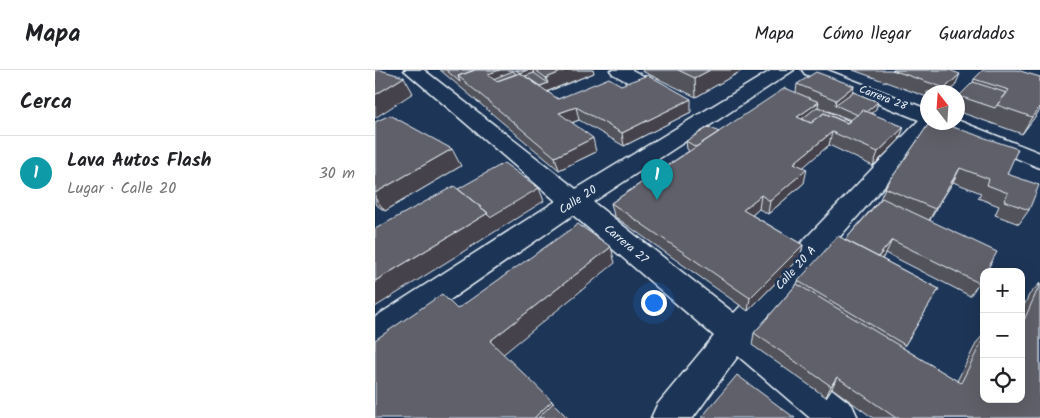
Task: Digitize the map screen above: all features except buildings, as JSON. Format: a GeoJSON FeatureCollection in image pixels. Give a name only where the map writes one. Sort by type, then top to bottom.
{"type":"FeatureCollection","features":[{"type":"Feature","properties":{"kind":"street","name":"Calle 20"},"geometry":{"type":"LineString","coordinates":[[375,334],[574,202],[694,111],[785,70]]}},
{"type":"Feature","properties":{"kind":"street","name":"Carrera 28"},"geometry":{"type":"LineString","coordinates":[[811,70],[920,113]]}},
{"type":"Feature","properties":{"kind":"street","name":"Carrera 27"},"geometry":{"type":"LineString","coordinates":[[404,71],[574,202],[839,418]]}},
{"type":"Feature","properties":{"kind":"street"},"geometry":{"type":"LineString","coordinates":[[626,71],[694,111]]}},
{"type":"Feature","properties":{"kind":"street","name":"Calle 20 A"},"geometry":{"type":"LineString","coordinates":[[670,418],[735,334],[921,130]]}},
{"type":"Feature","properties":{"kind":"street"},"geometry":{"type":"LineString","coordinates":[[964,130],[1040,161]]}},
{"type":"Feature","properties":{"kind":"place","name":"Lava Autos Flash"},"geometry":{"type":"Point","coordinates":[657,200]}}]}
